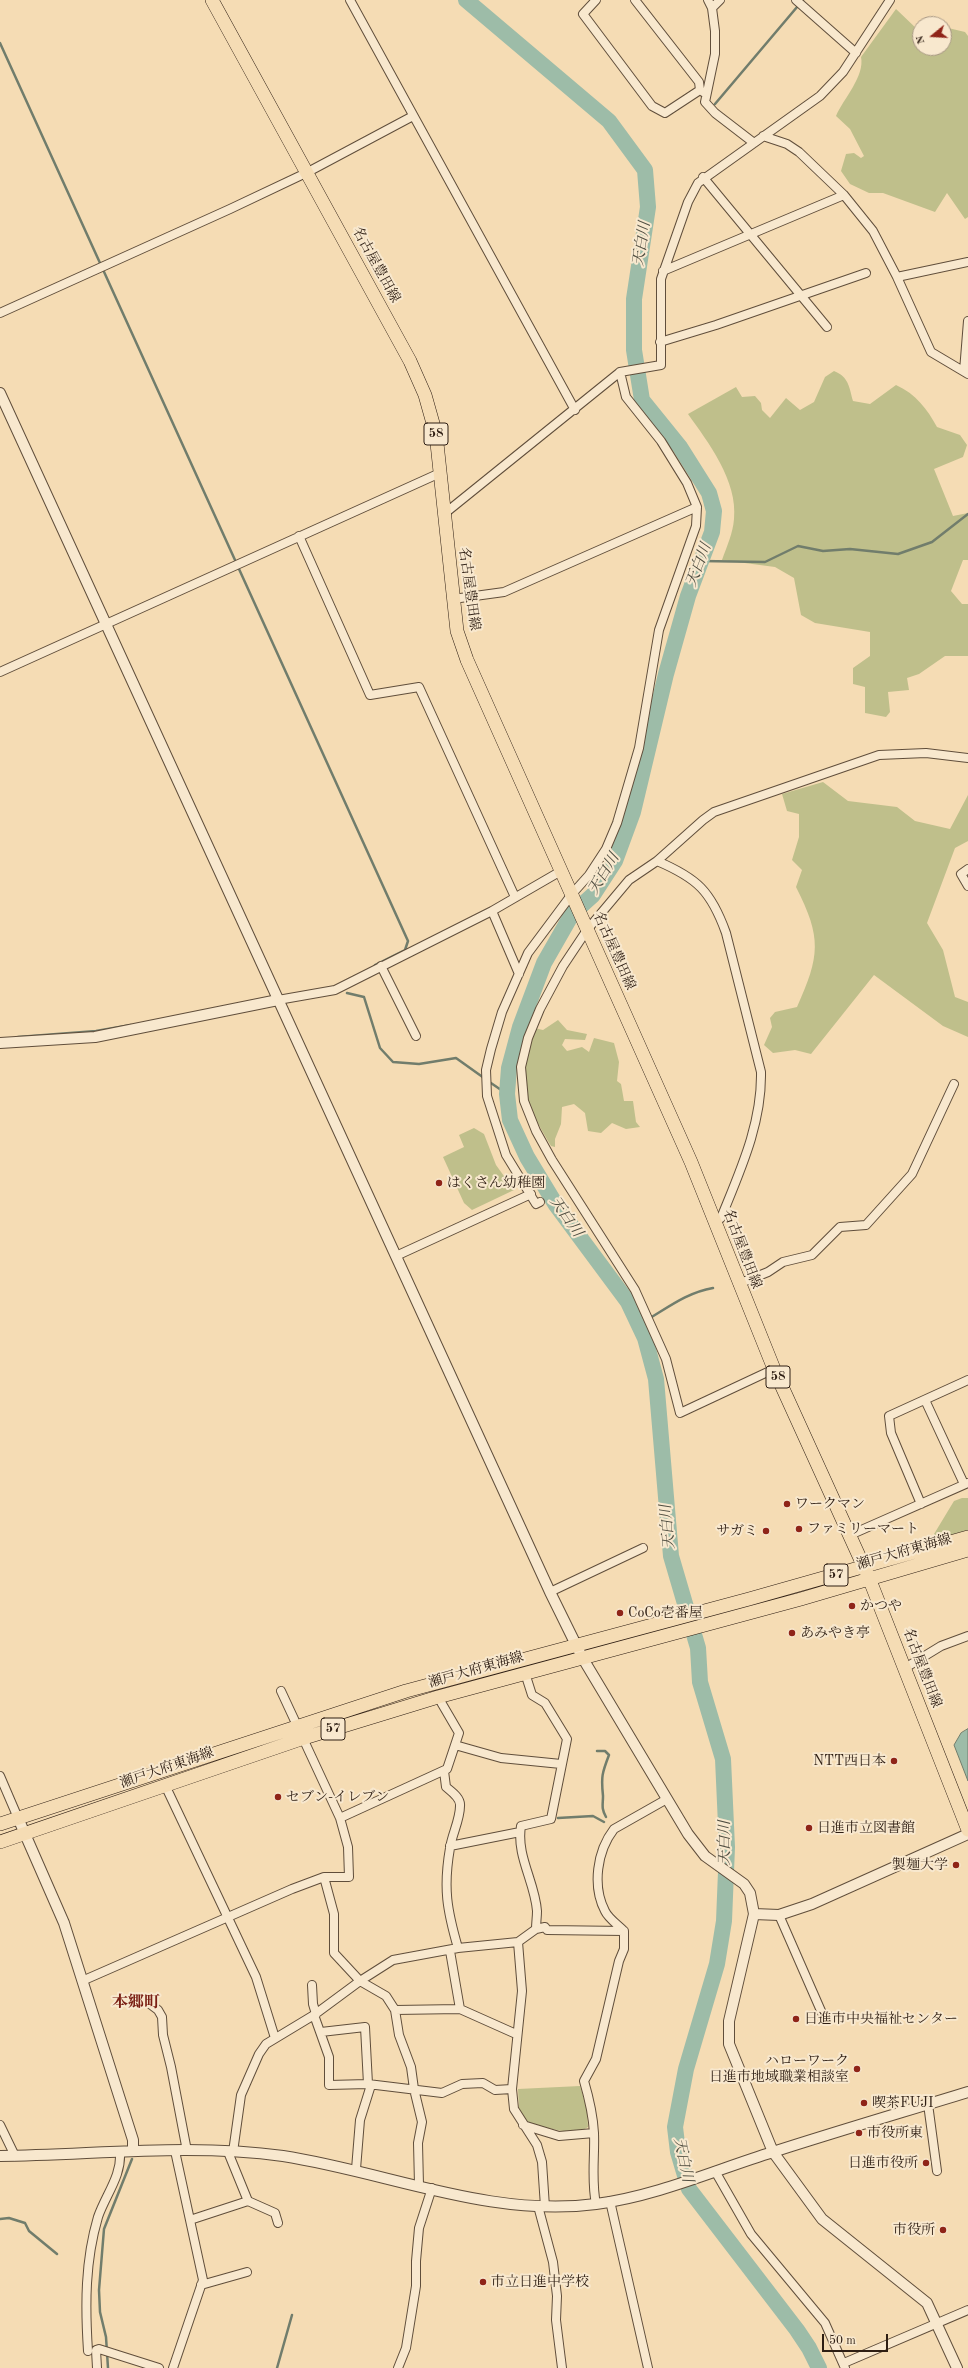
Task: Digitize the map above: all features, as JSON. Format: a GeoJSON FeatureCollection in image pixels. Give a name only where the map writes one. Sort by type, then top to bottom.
{"type":"FeatureCollection","features":[{"type":"Feature","properties":{"kind":"main road","name":"名古屋豊田線"},"geometry":{"type":"LineString","coordinates":[[212,0],[410,360],[425,395],[436,434],[457,631],[467,660],[573,896],[715,1222],[738,1284],[774,1369],[867,1573],[968,1830]]}},
{"type":"Feature","properties":{"kind":"main road","name":"瀬戸大府東海線"},"geometry":{"type":"LineString","coordinates":[[0,1842],[24,1832],[304,1738],[438,1697],[707,1624],[867,1573],[968,1537]]}},
{"type":"Feature","properties":{"kind":"main road","name":"瀬戸大府東海線"},"geometry":{"type":"LineString","coordinates":[[0,1824],[406,1691],[668,1620],[968,1550]]}},
{"type":"Feature","properties":{"kind":"street"},"geometry":{"type":"LineString","coordinates":[[350,0],[575,410]]}},
{"type":"Feature","properties":{"kind":"street"},"geometry":{"type":"LineString","coordinates":[[596,0],[583,14],[652,106],[666,113],[703,92],[715,54],[715,31],[708,3],[720,0]]}},
{"type":"Feature","properties":{"kind":"street"},"geometry":{"type":"LineString","coordinates":[[635,0],[699,82],[705,102],[712,110],[754,143]]}},
{"type":"Feature","properties":{"kind":"street"},"geometry":{"type":"LineString","coordinates":[[796,0],[856,53]]}},
{"type":"Feature","properties":{"kind":"street"},"geometry":{"type":"LineString","coordinates":[[444,514],[575,410],[620,372],[661,365],[659,289],[663,271],[688,202],[698,183],[703,177],[820,96],[833,83],[856,53],[890,0]]}},
{"type":"Feature","properties":{"kind":"street"},"geometry":{"type":"LineString","coordinates":[[0,313],[306,173],[413,116]]}},
{"type":"Feature","properties":{"kind":"street"},"geometry":{"type":"LineString","coordinates":[[763,136],[787,144],[799,152],[844,195],[873,231],[897,277],[931,352],[966,372],[968,321]]}},
{"type":"Feature","properties":{"kind":"street"},"geometry":{"type":"LineString","coordinates":[[703,177],[827,327]]}},
{"type":"Feature","properties":{"kind":"street"},"geometry":{"type":"LineString","coordinates":[[663,271],[844,195]]}},
{"type":"Feature","properties":{"kind":"street"},"geometry":{"type":"LineString","coordinates":[[897,277],[968,262]]}},
{"type":"Feature","properties":{"kind":"street"},"geometry":{"type":"LineString","coordinates":[[660,342],[802,296],[866,273]]}},
{"type":"Feature","properties":{"kind":"street"},"geometry":{"type":"LineString","coordinates":[[540,1202],[536,1204],[506,1155],[487,1096],[486,1070],[496,1030],[519,974],[536,940],[589,875],[600,858],[616,823],[639,748],[659,630],[696,526],[697,507],[687,483],[673,459],[626,397],[620,372]]}},
{"type":"Feature","properties":{"kind":"street"},"geometry":{"type":"LineString","coordinates":[[0,393],[550,1592],[582,1657],[688,1834],[705,1856],[744,1884],[750,1893],[754,1914],[729,2020],[729,2044],[773,2152],[822,2219],[927,2303],[938,2323],[957,2368]]}},
{"type":"Feature","properties":{"kind":"street"},"geometry":{"type":"LineString","coordinates":[[0,672],[440,473]]}},
{"type":"Feature","properties":{"kind":"street"},"geometry":{"type":"LineString","coordinates":[[453,599],[504,592],[697,507]]}},
{"type":"Feature","properties":{"kind":"street"},"geometry":{"type":"LineString","coordinates":[[299,536],[370,695],[419,687],[515,897]]}},
{"type":"Feature","properties":{"kind":"street"},"geometry":{"type":"LineString","coordinates":[[774,1369],[680,1413],[666,1359],[635,1290],[552,1160],[529,1115],[521,1077],[523,1055],[528,1038],[540,1009],[563,966],[586,928],[618,890],[645,868],[657,861],[714,812],[879,755],[926,753],[968,758]]}},
{"type":"Feature","properties":{"kind":"street"},"geometry":{"type":"LineString","coordinates":[[657,861],[683,872],[696,882],[718,911],[726,933],[761,1072],[761,1092],[750,1144],[721,1218],[715,1222]]}},
{"type":"Feature","properties":{"kind":"street"},"geometry":{"type":"LineString","coordinates":[[968,869],[961,874],[968,886]]}},
{"type":"Feature","properties":{"kind":"street"},"geometry":{"type":"LineString","coordinates":[[0,1043],[95,1037],[335,990],[492,911],[561,871]]}},
{"type":"Feature","properties":{"kind":"street"},"geometry":{"type":"LineString","coordinates":[[492,911],[519,974]]}},
{"type":"Feature","properties":{"kind":"street"},"geometry":{"type":"LineString","coordinates":[[381,966],[416,1036]]}},
{"type":"Feature","properties":{"kind":"street"},"geometry":{"type":"LineString","coordinates":[[738,1284],[783,1262],[812,1255],[840,1227],[862,1226],[874,1218],[912,1174],[954,1084]]}},
{"type":"Feature","properties":{"kind":"street"},"geometry":{"type":"LineString","coordinates":[[396,1256],[531,1194]]}},
{"type":"Feature","properties":{"kind":"street"},"geometry":{"type":"LineString","coordinates":[[921,1504],[891,1433],[889,1416],[968,1380]]}},
{"type":"Feature","properties":{"kind":"street"},"geometry":{"type":"LineString","coordinates":[[850,1535],[966,1484],[925,1400]]}},
{"type":"Feature","properties":{"kind":"street"},"geometry":{"type":"LineString","coordinates":[[550,1592],[643,1548]]}},
{"type":"Feature","properties":{"kind":"street"},"geometry":{"type":"LineString","coordinates":[[905,1668],[941,1646],[968,1636]]}},
{"type":"Feature","properties":{"kind":"street"},"geometry":{"type":"LineString","coordinates":[[525,1673],[532,1695],[545,1703],[567,1739],[551,1819],[521,1826],[520,1832],[524,1866],[537,1910],[536,1929]]}},
{"type":"Feature","properties":{"kind":"street"},"geometry":{"type":"LineString","coordinates":[[82,1981],[324,1877],[349,1877],[348,1847],[340,1818],[282,1691]]}},
{"type":"Feature","properties":{"kind":"street"},"geometry":{"type":"LineString","coordinates":[[340,1818],[447,1769],[459,1733],[438,1697]]}},
{"type":"Feature","properties":{"kind":"street"},"geometry":{"type":"LineString","coordinates":[[455,1746],[501,1758],[561,1764]]}},
{"type":"Feature","properties":{"kind":"street"},"geometry":{"type":"LineString","coordinates":[[444,1771],[446,1787],[456,1796],[461,1805],[450,1846],[446,1875],[447,1908],[458,1948]]}},
{"type":"Feature","properties":{"kind":"street"},"geometry":{"type":"LineString","coordinates":[[0,1776],[64,1923],[133,2140],[133,2151]]}},
{"type":"Feature","properties":{"kind":"street"},"geometry":{"type":"LineString","coordinates":[[166,1785],[227,1918],[256,1977],[275,2038]]}},
{"type":"Feature","properties":{"kind":"street"},"geometry":{"type":"LineString","coordinates":[[596,2204],[592,2185],[594,2134],[592,2107],[584,2081],[596,2059],[619,1961],[624,1949],[624,1931],[605,1912],[596,1888],[600,1860],[608,1836],[614,1829],[667,1799]]}},
{"type":"Feature","properties":{"kind":"street"},"geometry":{"type":"LineString","coordinates":[[450,1846],[520,1832]]}},
{"type":"Feature","properties":{"kind":"street"},"geometry":{"type":"LineString","coordinates":[[754,1914],[779,1915],[812,1904],[968,1834]]}},
{"type":"Feature","properties":{"kind":"street"},"geometry":{"type":"LineString","coordinates":[[324,1877],[334,1914],[334,1953],[360,1981],[386,1996],[395,2010],[399,2035],[411,2067],[414,2089],[422,2122],[418,2143],[419,2185]]}},
{"type":"Feature","properties":{"kind":"street"},"geometry":{"type":"LineString","coordinates":[[779,1915],[825,2020]]}},
{"type":"Feature","properties":{"kind":"street"},"geometry":{"type":"LineString","coordinates":[[248,2200],[231,2152],[241,2095],[259,2054],[266,2044],[315,2015],[360,1981],[393,1960],[415,1954],[518,1942],[536,1929],[545,1927],[548,1930],[624,1931]]}},
{"type":"Feature","properties":{"kind":"street"},"geometry":{"type":"LineString","coordinates":[[518,1942],[522,1991],[516,2034],[512,2089],[514,2109],[522,2124],[537,2145],[542,2162],[542,2206],[554,2269],[557,2296],[556,2320],[562,2368]]}},
{"type":"Feature","properties":{"kind":"street"},"geometry":{"type":"LineString","coordinates":[[450,1951],[460,2009]]}},
{"type":"Feature","properties":{"kind":"street"},"geometry":{"type":"LineString","coordinates":[[312,1985],[312,1999],[315,2015],[328,2057],[329,2085],[369,2085],[442,2093],[462,2084],[483,2083],[496,2090],[512,2089]]}},
{"type":"Feature","properties":{"kind":"street"},"geometry":{"type":"LineString","coordinates":[[150,2004],[158,2010],[162,2017],[162,2035],[171,2067],[187,2151]]}},
{"type":"Feature","properties":{"kind":"street"},"geometry":{"type":"LineString","coordinates":[[395,2010],[460,2009],[516,2034]]}},
{"type":"Feature","properties":{"kind":"street"},"geometry":{"type":"LineString","coordinates":[[321,2032],[366,2027],[369,2085],[360,2120],[356,2169]]}},
{"type":"Feature","properties":{"kind":"street"},"geometry":{"type":"LineString","coordinates":[[0,2156],[120,2151],[231,2152],[280,2156],[356,2169],[489,2201],[542,2206],[596,2204],[655,2190],[968,2092]]}},
{"type":"Feature","properties":{"kind":"street"},"geometry":{"type":"LineString","coordinates":[[928,2104],[937,2171]]}},
{"type":"Feature","properties":{"kind":"street"},"geometry":{"type":"LineString","coordinates":[[0,2124],[15,2156]]}},
{"type":"Feature","properties":{"kind":"street"},"geometry":{"type":"LineString","coordinates":[[522,2124],[559,2136],[594,2134]]}},
{"type":"Feature","properties":{"kind":"street"},"geometry":{"type":"LineString","coordinates":[[88,2351],[85,2299],[90,2252],[98,2217],[121,2165],[120,2151]]}},
{"type":"Feature","properties":{"kind":"street"},"geometry":{"type":"LineString","coordinates":[[173,2368],[203,2280],[175,2151]]}},
{"type":"Feature","properties":{"kind":"street"},"geometry":{"type":"LineString","coordinates":[[715,2171],[751,2234],[824,2323],[845,2366],[968,2310]]}},
{"type":"Feature","properties":{"kind":"street"},"geometry":{"type":"LineString","coordinates":[[398,2368],[406,2348],[416,2286],[416,2261],[419,2228],[432,2188]]}},
{"type":"Feature","properties":{"kind":"street"},"geometry":{"type":"LineString","coordinates":[[190,2220],[248,2200],[275,2213],[278,2223]]}},
{"type":"Feature","properties":{"kind":"street"},"geometry":{"type":"LineString","coordinates":[[610,2201],[648,2368]]}},
{"type":"Feature","properties":{"kind":"street"},"geometry":{"type":"LineString","coordinates":[[201,2285],[247,2272]]}},
{"type":"Feature","properties":{"kind":"street"},"geometry":{"type":"LineString","coordinates":[[97,2368],[96,2350],[100,2349],[159,2368]]}},
{"type":"Feature","properties":{"kind":"green space"},"geometry":{"type":"Polygon","coordinates":[[[896,9],[912,24],[912,56],[952,56],[952,29],[965,32],[968,36],[968,217],[965,219],[947,193],[935,212],[883,193],[869,193],[850,184],[841,171],[846,154],[854,153],[861,158],[864,156],[850,129],[836,116],[860,72],[861,57],[896,9]]]}},
{"type":"Feature","properties":{"kind":"green space"},"geometry":{"type":"Polygon","coordinates":[[[834,371],[846,379],[853,401],[870,404],[896,385],[915,397],[929,414],[937,427],[960,435],[967,445],[963,457],[934,469],[953,516],[968,513],[968,560],[963,560],[951,591],[962,604],[968,604],[968,656],[945,656],[919,674],[907,678],[909,690],[888,692],[890,712],[886,717],[865,713],[865,687],[853,684],[853,668],[870,656],[870,632],[815,623],[801,615],[794,578],[775,567],[722,560],[730,540],[734,519],[734,505],[731,490],[720,463],[688,414],[736,387],[742,397],[755,396],[761,403],[762,410],[770,418],[786,398],[800,410],[814,402],[825,377],[834,371]]]}},
{"type":"Feature","properties":{"kind":"green space"},"geometry":{"type":"Polygon","coordinates":[[[823,782],[848,801],[897,807],[915,821],[950,829],[968,795],[968,841],[955,848],[927,923],[943,950],[955,997],[968,1002],[968,1037],[943,1026],[874,975],[811,1054],[795,1050],[773,1053],[764,1045],[772,1027],[770,1018],[775,1012],[797,1007],[810,974],[814,960],[815,947],[814,934],[810,920],[796,887],[802,870],[792,860],[799,837],[799,814],[787,811],[782,794],[823,782]]]}},
{"type":"Feature","properties":{"kind":"green space"},"geometry":{"type":"Polygon","coordinates":[[[558,1020],[567,1030],[587,1034],[585,1040],[565,1039],[562,1045],[567,1051],[582,1047],[589,1052],[594,1038],[614,1043],[619,1062],[617,1081],[621,1084],[624,1101],[633,1101],[636,1122],[640,1127],[626,1129],[612,1123],[601,1133],[588,1131],[585,1113],[574,1104],[562,1107],[561,1124],[555,1139],[555,1147],[551,1146],[529,1105],[524,1087],[523,1071],[534,1028],[543,1030],[558,1020]]]}},
{"type":"Feature","properties":{"kind":"green space"},"geometry":{"type":"Polygon","coordinates":[[[474,1128],[484,1134],[496,1165],[514,1190],[472,1210],[464,1203],[443,1157],[464,1147],[459,1135],[474,1128]]]}},
{"type":"Feature","properties":{"kind":"green space"},"geometry":{"type":"Polygon","coordinates":[[[962,1498],[968,1498],[968,1530],[934,1540],[931,1539],[954,1501],[962,1498]]]}},
{"type":"Feature","properties":{"kind":"green space"},"geometry":{"type":"Polygon","coordinates":[[[580,2086],[587,2108],[588,2127],[582,2130],[566,2131],[526,2122],[519,2108],[518,2089],[580,2086]]]}},
{"type":"Feature","properties":{"kind":"shaded area"},"geometry":{"type":"Polygon","coordinates":[[[968,1729],[968,1781],[954,1745],[961,1733],[968,1729]]]}},
{"type":"Feature","properties":{"kind":"waterway","name":"天白川"},"geometry":{"type":"LineString","coordinates":[[466,0],[609,121],[645,170],[648,207],[634,299],[634,350],[642,400],[680,447],[709,493],[714,511],[712,532],[688,596],[666,674],[633,812],[615,861],[593,895],[572,914],[544,963],[520,1027],[509,1068],[507,1094],[510,1120],[527,1157],[556,1205],[628,1302],[645,1338],[656,1379],[671,1556],[698,1648],[700,1682],[723,1759],[727,1847],[724,1921],[717,1964],[686,2069],[675,2127],[678,2152],[689,2189],[797,2330],[809,2348],[819,2368]]}},
{"type":"Feature","properties":{"kind":"waterway"},"geometry":{"type":"LineString","coordinates":[[715,104],[803,0]]}},
{"type":"Feature","properties":{"kind":"waterway"},"geometry":{"type":"LineString","coordinates":[[0,43],[235,560]]}},
{"type":"Feature","properties":{"kind":"waterway"},"geometry":{"type":"LineString","coordinates":[[701,561],[765,562],[798,546],[823,551],[850,549],[898,554],[932,542],[968,514]]}},
{"type":"Feature","properties":{"kind":"waterway"},"geometry":{"type":"LineString","coordinates":[[239,569],[408,941],[405,950],[375,965]]}},
{"type":"Feature","properties":{"kind":"waterway"},"geometry":{"type":"LineString","coordinates":[[347,993],[364,997],[380,1048],[393,1062],[419,1064],[456,1058],[484,1078]]}},
{"type":"Feature","properties":{"kind":"waterway"},"geometry":{"type":"LineString","coordinates":[[18,1037],[96,1031],[131,1025]]}},
{"type":"Feature","properties":{"kind":"waterway"},"geometry":{"type":"LineString","coordinates":[[488,1081],[507,1094]]}},
{"type":"Feature","properties":{"kind":"waterway"},"geometry":{"type":"LineString","coordinates":[[638,1325],[683,1298],[703,1290],[713,1288]]}},
{"type":"Feature","properties":{"kind":"waterway"},"geometry":{"type":"LineString","coordinates":[[597,1751],[605,1751],[609,1755],[603,1771],[602,1779],[603,1809],[606,1817]]}},
{"type":"Feature","properties":{"kind":"waterway"},"geometry":{"type":"LineString","coordinates":[[558,1818],[593,1816],[604,1822]]}},
{"type":"Feature","properties":{"kind":"waterway"},"geometry":{"type":"LineString","coordinates":[[108,2368],[106,2337],[100,2312],[99,2290],[104,2229],[132,2159]]}},
{"type":"Feature","properties":{"kind":"waterway"},"geometry":{"type":"LineString","coordinates":[[0,2219],[9,2218],[25,2223],[29,2231],[57,2254]]}},
{"type":"Feature","properties":{"kind":"waterway"},"geometry":{"type":"LineString","coordinates":[[277,2368],[292,2315]]}},
{"type":"Feature","properties":{"kind":"place","name":"はくさん幼稚園"},"geometry":{"type":"Point","coordinates":[439,1183]}},
{"type":"Feature","properties":{"kind":"place","name":"ワークマン"},"geometry":{"type":"Point","coordinates":[787,1504]}},
{"type":"Feature","properties":{"kind":"place","name":"ファミリーマート"},"geometry":{"type":"Point","coordinates":[799,1529]}},
{"type":"Feature","properties":{"kind":"place","name":"サガミ"},"geometry":{"type":"Point","coordinates":[766,1531]}},
{"type":"Feature","properties":{"kind":"place","name":"かつや"},"geometry":{"type":"Point","coordinates":[852,1606]}},
{"type":"Feature","properties":{"kind":"place","name":"CoCo壱番屋"},"geometry":{"type":"Point","coordinates":[620,1613]}},
{"type":"Feature","properties":{"kind":"place","name":"あみやき亭"},"geometry":{"type":"Point","coordinates":[792,1633]}},
{"type":"Feature","properties":{"kind":"place","name":"NTT西日本"},"geometry":{"type":"Point","coordinates":[894,1761]}},
{"type":"Feature","properties":{"kind":"place","name":"セブン-イレブン"},"geometry":{"type":"Point","coordinates":[278,1797]}},
{"type":"Feature","properties":{"kind":"place","name":"日進市立図書館"},"geometry":{"type":"Point","coordinates":[809,1828]}},
{"type":"Feature","properties":{"kind":"place","name":"製麺大学"},"geometry":{"type":"Point","coordinates":[956,1865]}},
{"type":"Feature","properties":{"kind":"place","name":"日進市中央福祉センター"},"geometry":{"type":"Point","coordinates":[796,2019]}},
{"type":"Feature","properties":{"kind":"place","name":"ハローワーク 日進市地域職業相談室"},"geometry":{"type":"Point","coordinates":[857,2069]}},
{"type":"Feature","properties":{"kind":"place","name":"喫茶FUJI"},"geometry":{"type":"Point","coordinates":[864,2103]}},
{"type":"Feature","properties":{"kind":"place","name":"市役所東"},"geometry":{"type":"Point","coordinates":[859,2133]}},
{"type":"Feature","properties":{"kind":"place","name":"日進市役所"},"geometry":{"type":"Point","coordinates":[926,2163]}},
{"type":"Feature","properties":{"kind":"place","name":"市役所"},"geometry":{"type":"Point","coordinates":[943,2230]}},
{"type":"Feature","properties":{"kind":"place","name":"市立日進中学校"},"geometry":{"type":"Point","coordinates":[483,2282]}},
{"type":"Feature","properties":{"kind":"district","name":"本郷町"},"geometry":{"type":"Point","coordinates":[136,2003]}}]}
